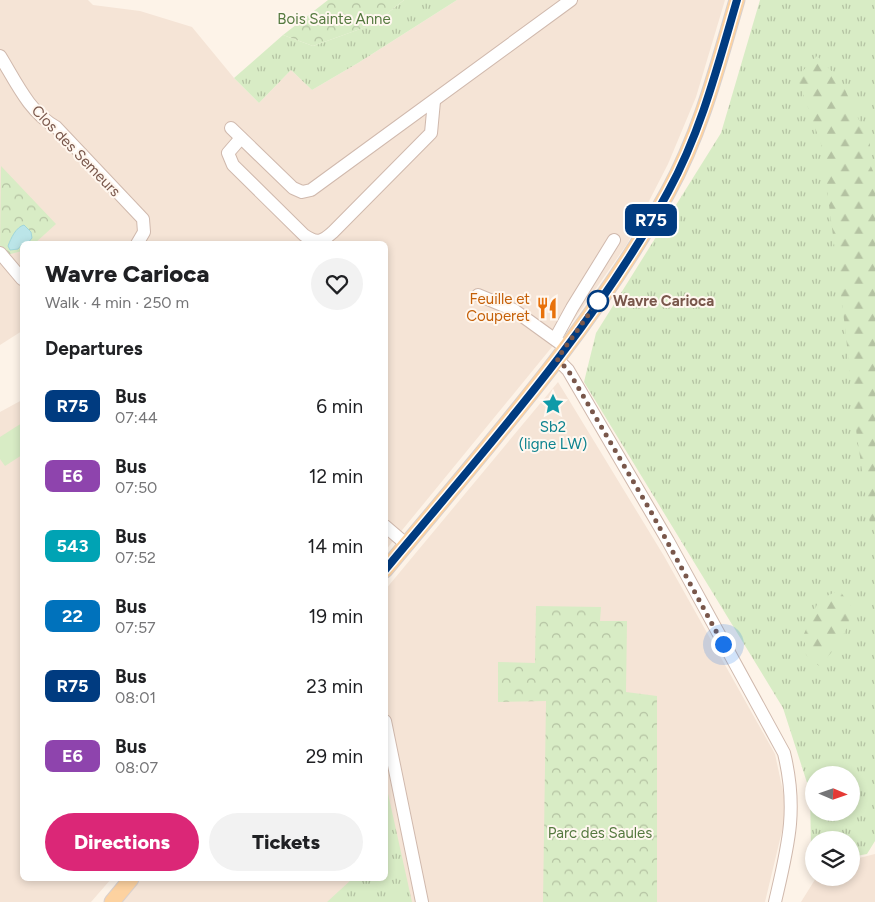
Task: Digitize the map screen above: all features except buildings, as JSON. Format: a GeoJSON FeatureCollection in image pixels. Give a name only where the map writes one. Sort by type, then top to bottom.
{"type":"FeatureCollection","features":[{"type":"Feature","properties":{"kind":"main road"},"geometry":{"type":"LineString","coordinates":[[388,566],[611,284],[669,191],[703,115],[737,0]]}},
{"type":"Feature","properties":{"kind":"main road"},"geometry":{"type":"LineString","coordinates":[[112,902],[129,881]]}},
{"type":"Feature","properties":{"kind":"street"},"geometry":{"type":"LineString","coordinates":[[231,128],[293,188],[306,192],[323,184],[571,0]]}},
{"type":"Feature","properties":{"kind":"street","name":"Clos des Semeurs"},"geometry":{"type":"LineString","coordinates":[[0,56],[30,104],[42,119],[56,126],[143,219],[144,232],[139,241]]}},
{"type":"Feature","properties":{"kind":"street"},"geometry":{"type":"LineString","coordinates":[[321,241],[333,232],[431,133],[434,100]]}},
{"type":"Feature","properties":{"kind":"street"},"geometry":{"type":"LineString","coordinates":[[241,138],[228,153],[234,165],[311,241]]}},
{"type":"Feature","properties":{"kind":"street"},"geometry":{"type":"LineString","coordinates":[[559,349],[572,308],[614,240]]}},
{"type":"Feature","properties":{"kind":"street"},"geometry":{"type":"LineString","coordinates":[[0,254],[20,277]]}},
{"type":"Feature","properties":{"kind":"street"},"geometry":{"type":"LineString","coordinates":[[478,295],[514,310],[559,349],[568,370],[641,494],[784,753],[790,780],[792,819],[775,902]]}},
{"type":"Feature","properties":{"kind":"street"},"geometry":{"type":"LineString","coordinates":[[388,529],[406,544]]}},
{"type":"Feature","properties":{"kind":"street"},"geometry":{"type":"LineString","coordinates":[[388,736],[422,902]]}},
{"type":"Feature","properties":{"kind":"shaded area"},"geometry":{"type":"Polygon","coordinates":[[[0,0],[88,0],[93,5],[140,11],[192,27],[234,78],[259,103],[291,70],[312,90],[457,0],[725,0],[696,97],[668,164],[627,244],[574,320],[388,547],[388,241],[20,241],[20,332],[0,345],[0,0]]]}},
{"type":"Feature","properties":{"kind":"shaded area"},"geometry":{"type":"Polygon","coordinates":[[[558,382],[664,556],[775,754],[787,810],[765,902],[121,902],[139,881],[388,881],[388,586],[558,382]]]}},
{"type":"Feature","properties":{"kind":"shaded area"},"geometry":{"type":"Polygon","coordinates":[[[20,401],[20,881],[109,881],[91,902],[0,902],[0,412],[20,401]]]}},
{"type":"Feature","properties":{"kind":"shaded area"},"geometry":{"type":"Polygon","coordinates":[[[875,854],[875,902],[801,902],[811,886],[860,886],[860,858],[875,854]]]}},
{"type":"Feature","properties":{"kind":"green space","name":"Bois Sainte Anne"},"geometry":{"type":"Polygon","coordinates":[[[328,0],[404,0],[374,24],[313,46],[283,35],[328,0]]]}},
{"type":"Feature","properties":{"kind":"green space"},"geometry":{"type":"Polygon","coordinates":[[[404,0],[457,0],[312,90],[291,70],[259,103],[234,78],[283,35],[313,46],[374,24],[404,0]]]}},
{"type":"Feature","properties":{"kind":"green space"},"geometry":{"type":"Polygon","coordinates":[[[760,0],[875,0],[875,841],[867,854],[860,855],[860,831],[811,831],[811,821],[860,821],[860,766],[805,766],[805,776],[783,708],[584,382],[596,333],[721,133],[760,0]]]}},
{"type":"Feature","properties":{"kind":"green space"},"geometry":{"type":"Polygon","coordinates":[[[817,56],[841,81],[870,144],[870,164],[875,176],[875,526],[870,524],[855,423],[845,327],[821,144],[797,77],[817,56]]]}},
{"type":"Feature","properties":{"kind":"green space"},"geometry":{"type":"Polygon","coordinates":[[[1,166],[56,224],[37,241],[20,241],[20,252],[7,255],[0,248],[1,166]]]}},
{"type":"Feature","properties":{"kind":"green space"},"geometry":{"type":"Polygon","coordinates":[[[20,424],[20,456],[5,466],[0,459],[0,437],[20,424]]]}},
{"type":"Feature","properties":{"kind":"green space"},"geometry":{"type":"Polygon","coordinates":[[[839,590],[852,607],[851,615],[841,639],[819,666],[806,655],[804,634],[819,600],[839,590]]]}},
{"type":"Feature","properties":{"kind":"green space","name":"Parc des Saules"},"geometry":{"type":"Polygon","coordinates":[[[536,606],[601,607],[600,621],[627,621],[626,692],[657,696],[657,902],[543,902],[546,701],[498,702],[498,662],[535,663],[536,606]]]}},
{"type":"Feature","properties":{"kind":"green space"},"geometry":{"type":"Polygon","coordinates":[[[388,794],[412,902],[327,902],[350,881],[388,881],[388,794]]]}},
{"type":"Feature","properties":{"kind":"water"},"geometry":{"type":"Polygon","coordinates":[[[24,225],[31,232],[32,238],[30,241],[20,241],[18,249],[10,250],[8,246],[12,236],[24,225]]]}},
{"type":"Feature","properties":{"kind":"bus line","name":"R75"},"geometry":{"type":"LineString","coordinates":[[388,566],[557,359],[611,284],[642,236],[669,191],[703,115],[737,0]]}},
{"type":"Feature","properties":{"kind":"place","name":"Wavre Carioca"},"geometry":{"type":"Point","coordinates":[598,301]}},
{"type":"Feature","properties":{"kind":"place","name":"Feuille et Couperet"},"geometry":{"type":"Point","coordinates":[547,308]}},
{"type":"Feature","properties":{"kind":"place","name":"Sb2 (ligne LW)"},"geometry":{"type":"Point","coordinates":[553,404]}},
{"type":"Feature","properties":{"kind":"route"},"geometry":{"type":"LineString","coordinates":[[598,301],[557,359],[568,370],[641,494],[723,644]]}}]}
